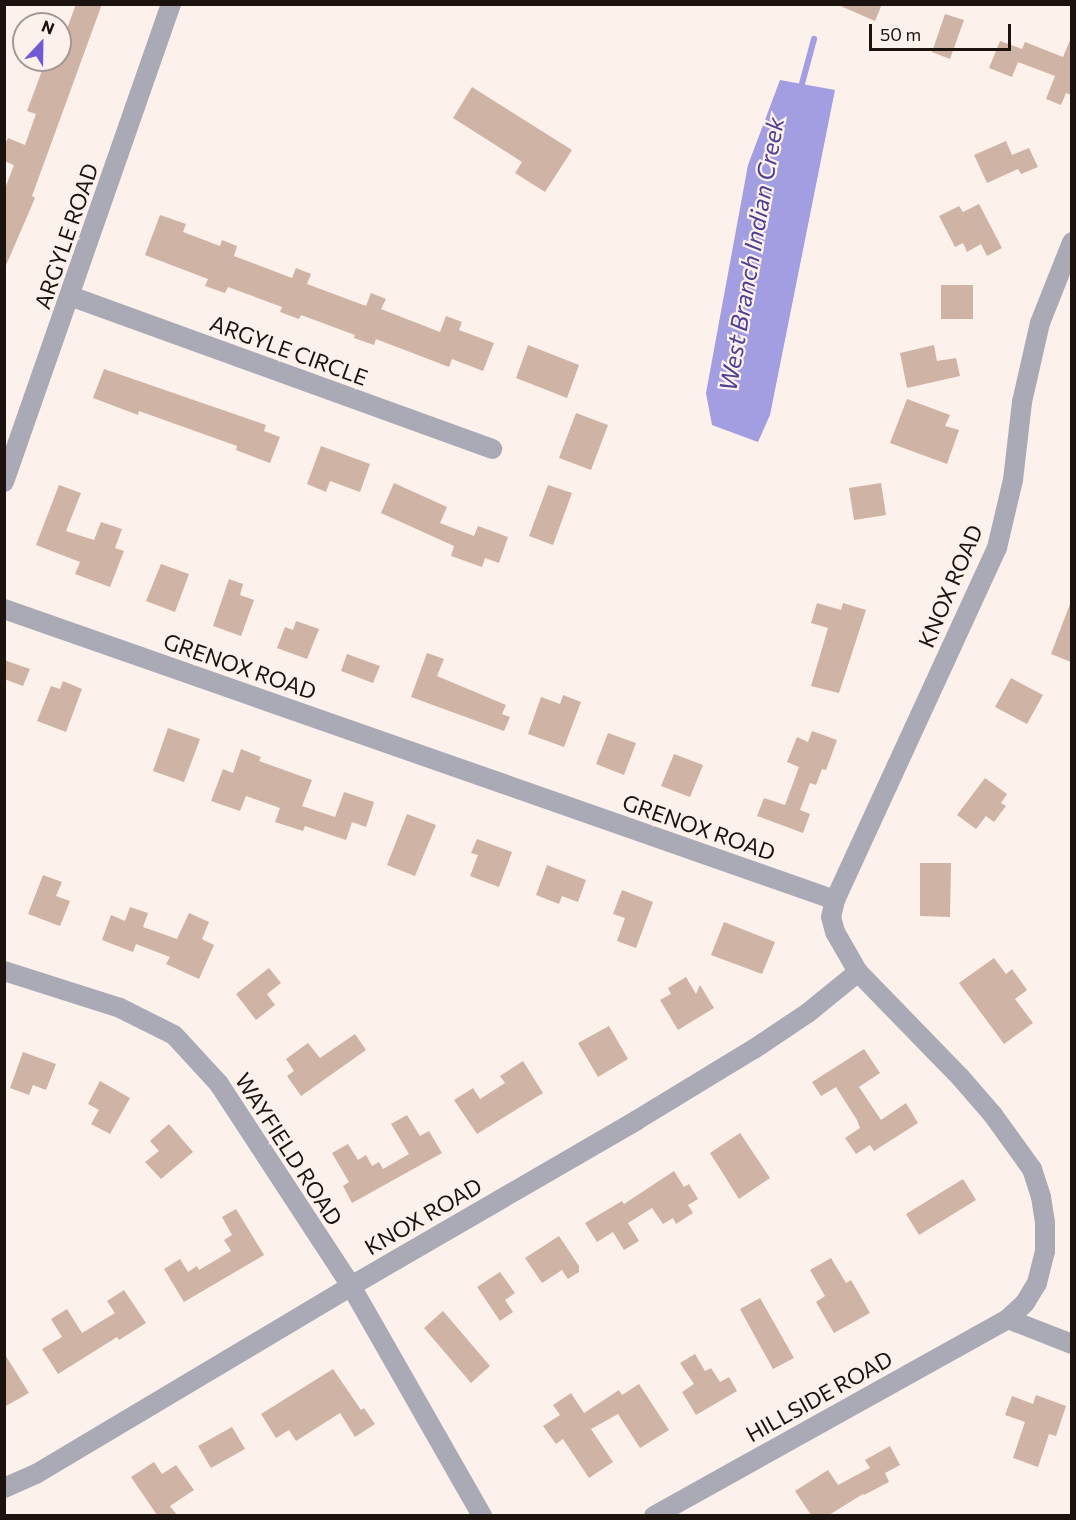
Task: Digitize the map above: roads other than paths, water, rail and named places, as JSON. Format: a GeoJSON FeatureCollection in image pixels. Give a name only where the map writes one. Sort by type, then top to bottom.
{"type":"FeatureCollection","features":[{"type":"Feature","properties":{"kind":"street","name":"ARGYLE ROAD"},"geometry":{"type":"LineString","coordinates":[[4,482],[171,4]]}},
{"type":"Feature","properties":{"kind":"street","name":"KNOX ROAD"},"geometry":{"type":"LineString","coordinates":[[835,900],[997,548],[1013,480],[1022,402],[1040,322],[1071,242]]}},
{"type":"Feature","properties":{"kind":"street","name":"ARGYLE CIRCLE"},"geometry":{"type":"LineString","coordinates":[[70,296],[492,448]]}},
{"type":"Feature","properties":{"kind":"street","name":"GRENOX ROAD"},"geometry":{"type":"LineString","coordinates":[[4,609],[835,900]]}},
{"type":"Feature","properties":{"kind":"street"},"geometry":{"type":"LineString","coordinates":[[835,900],[831,917],[835,932],[858,972],[961,1078],[993,1115],[1032,1169],[1046,1223],[1045,1251],[1037,1283],[1025,1304],[1008,1319],[1071,1344]]}},
{"type":"Feature","properties":{"kind":"street","name":"WAYFIELD ROAD"},"geometry":{"type":"LineString","coordinates":[[4,971],[120,1008],[174,1035],[219,1084],[351,1286],[482,1515]]}},
{"type":"Feature","properties":{"kind":"street","name":"KNOX ROAD"},"geometry":{"type":"LineString","coordinates":[[4,1488],[36,1474],[351,1286],[638,1120],[754,1049],[809,1012],[858,972]]}},
{"type":"Feature","properties":{"kind":"street","name":"HILLSIDE ROAD"},"geometry":{"type":"LineString","coordinates":[[654,1515],[1008,1319]]}},
{"type":"Feature","properties":{"kind":"water"},"geometry":{"type":"Polygon","coordinates":[[[780,80],[835,90],[770,415],[758,442],[712,425],[706,393],[748,165],[780,80]]]}},
{"type":"Feature","properties":{"kind":"waterway","name":"West Branch Indian Creek"},"geometry":{"type":"LineString","coordinates":[[800,91],[814,39]]}}]}
